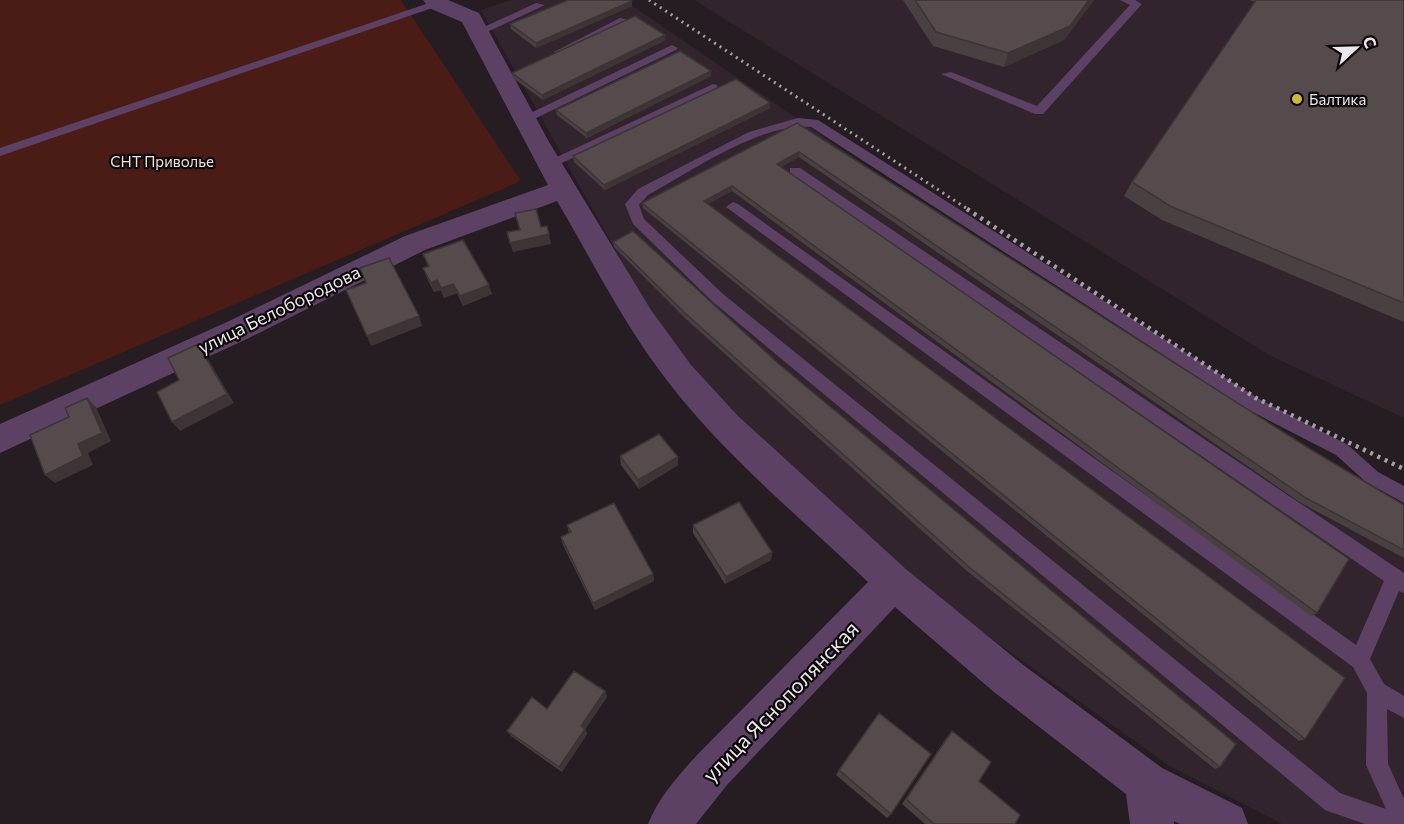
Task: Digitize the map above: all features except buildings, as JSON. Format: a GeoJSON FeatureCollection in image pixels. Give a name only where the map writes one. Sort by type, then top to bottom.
{"type":"FeatureCollection","features":[{"type":"Feature","properties":{"kind":"street"},"geometry":{"type":"LineString","coordinates":[[435,2],[471,18],[509,77],[524,119],[640,318],[680,374],[726,426],[894,582],[1008,678],[1149,803],[1226,824]]}},
{"type":"Feature","properties":{"kind":"street","name":"улица Белобородова"},"geometry":{"type":"LineString","coordinates":[[0,439],[238,330],[556,177]]}},
{"type":"Feature","properties":{"kind":"street","name":"улица Яснополянская"},"geometry":{"type":"LineString","coordinates":[[670,824],[712,770],[894,582]]}},
{"type":"Feature","properties":{"kind":"lane"},"geometry":{"type":"LineString","coordinates":[[947,74],[1039,111],[1137,4],[1125,0]]}},
{"type":"Feature","properties":{"kind":"lane"},"geometry":{"type":"LineString","coordinates":[[0,152],[435,2]]}},
{"type":"Feature","properties":{"kind":"lane"},"geometry":{"type":"LineString","coordinates":[[479,32],[540,4]]}},
{"type":"Feature","properties":{"kind":"lane"},"geometry":{"type":"LineString","coordinates":[[544,60],[624,20]]}},
{"type":"Feature","properties":{"kind":"lane"},"geometry":{"type":"LineString","coordinates":[[524,119],[672,48]]}},
{"type":"Feature","properties":{"kind":"lane"},"geometry":{"type":"LineString","coordinates":[[556,177],[713,88]]}},
{"type":"Feature","properties":{"kind":"lane"},"geometry":{"type":"LineString","coordinates":[[1397,824],[1333,802],[1314,787],[718,298],[638,220],[632,207],[633,200],[643,192],[764,129],[801,121],[814,123],[1253,404],[1342,450],[1372,477],[1404,495]]}},
{"type":"Feature","properties":{"kind":"lane"},"geometry":{"type":"LineString","coordinates":[[795,171],[1400,581],[1360,660]]}},
{"type":"Feature","properties":{"kind":"lane"},"geometry":{"type":"LineString","coordinates":[[733,207],[1360,660],[1377,691],[1377,765],[1404,824]]}},
{"type":"Feature","properties":{"kind":"lane"},"geometry":{"type":"LineString","coordinates":[[1377,691],[1404,708]]}},
{"type":"Feature","properties":{"kind":"shaded area"},"geometry":{"type":"Polygon","coordinates":[[[511,0],[624,0],[1199,394],[1404,510],[1404,824],[1282,824],[1171,767],[894,569],[723,407],[649,310],[481,10],[511,0]]]}},
{"type":"Feature","properties":{"kind":"shaded area"},"geometry":{"type":"Polygon","coordinates":[[[694,0],[1404,0],[1404,418],[1269,355],[694,0]]]}},
{"type":"Feature","properties":{"kind":"green space","name":"СНТ Приволье"},"geometry":{"type":"Polygon","coordinates":[[[0,0],[401,0],[521,181],[0,405],[0,0]]]}},
{"type":"Feature","properties":{"kind":"railway"},"geometry":{"type":"LineString","coordinates":[[649,0],[969,210]]}},
{"type":"Feature","properties":{"kind":"railway"},"geometry":{"type":"LineString","coordinates":[[967,209],[1256,398],[1404,469]]}},
{"type":"Feature","properties":{"kind":"place","name":"Балтика"},"geometry":{"type":"Point","coordinates":[1297,99]}}]}
